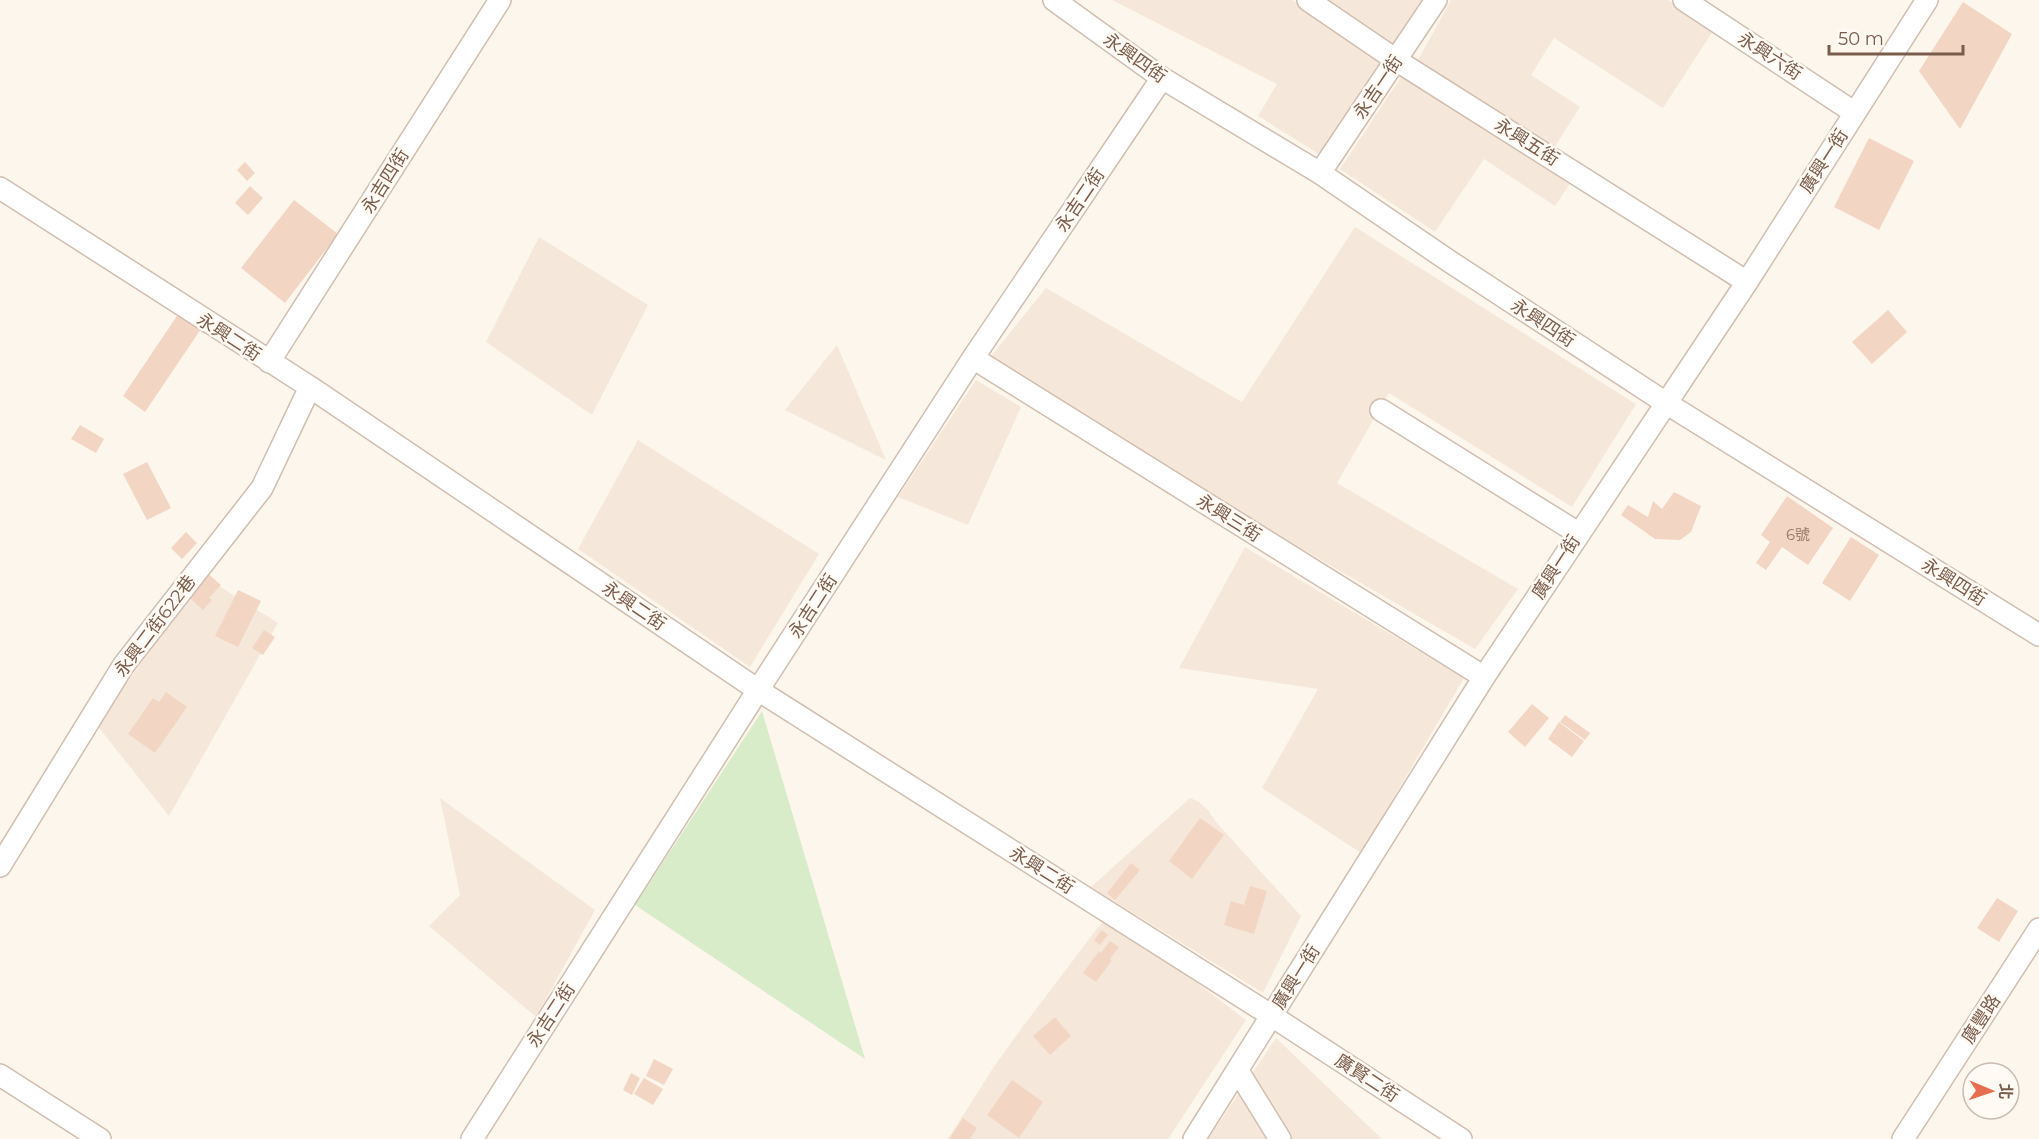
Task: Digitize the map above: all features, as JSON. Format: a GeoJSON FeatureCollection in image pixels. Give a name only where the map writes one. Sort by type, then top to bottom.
{"type":"FeatureCollection","features":[{"type":"Feature","properties":{"kind":"street","name":"永吉四街"},"geometry":{"type":"LineString","coordinates":[[269,362],[500,0]]}},
{"type":"Feature","properties":{"kind":"street","name":"永興四街"},"geometry":{"type":"LineString","coordinates":[[1054,0],[1162,78],[1320,172],[1446,259],[1665,403],[2039,634]]}},
{"type":"Feature","properties":{"kind":"street","name":"永興五街"},"geometry":{"type":"LineString","coordinates":[[1308,0],[1396,60],[1747,282]]}},
{"type":"Feature","properties":{"kind":"street","name":"永吉一街"},"geometry":{"type":"LineString","coordinates":[[1320,172],[1436,0]]}},
{"type":"Feature","properties":{"kind":"street","name":"永興六街"},"geometry":{"type":"LineString","coordinates":[[1684,0],[1856,113]]}},
{"type":"Feature","properties":{"kind":"street","name":"廣興一街"},"geometry":{"type":"LineString","coordinates":[[1194,1139],[1484,677],[1747,282],[1928,0]]}},
{"type":"Feature","properties":{"kind":"street","name":"永吉二街"},"geometry":{"type":"LineString","coordinates":[[472,1139],[973,358],[1162,78]]}},
{"type":"Feature","properties":{"kind":"street","name":"永興二街"},"geometry":{"type":"LineString","coordinates":[[0,188],[310,387],[758,690],[1272,1016]]}},
{"type":"Feature","properties":{"kind":"street","name":"永興三街"},"geometry":{"type":"LineString","coordinates":[[973,358],[1484,677]]}},
{"type":"Feature","properties":{"kind":"street","name":"永興二街622巷"},"geometry":{"type":"LineString","coordinates":[[0,866],[123,666],[262,488],[310,387]]}},
{"type":"Feature","properties":{"kind":"street"},"geometry":{"type":"LineString","coordinates":[[1381,410],[1578,533]]}},
{"type":"Feature","properties":{"kind":"street","name":"廣豐路"},"geometry":{"type":"LineString","coordinates":[[1903,1139],[2039,929]]}},
{"type":"Feature","properties":{"kind":"street","name":"廣賢二街"},"geometry":{"type":"LineString","coordinates":[[1272,1016],[1461,1139]]}},
{"type":"Feature","properties":{"kind":"street"},"geometry":{"type":"LineString","coordinates":[[1238,1071],[1280,1139]]}},
{"type":"Feature","properties":{"kind":"street"},"geometry":{"type":"LineString","coordinates":[[0,1075],[100,1139]]}},
{"type":"Feature","properties":{"kind":"shaded area"},"geometry":{"type":"Polygon","coordinates":[[[1112,0],[1292,0],[1384,62],[1325,158],[1258,116],[1277,84],[1112,0]]]}},
{"type":"Feature","properties":{"kind":"shaded area"},"geometry":{"type":"Polygon","coordinates":[[[1326,0],[1426,0],[1394,48],[1326,0]]]}},
{"type":"Feature","properties":{"kind":"shaded area"},"geometry":{"type":"Polygon","coordinates":[[[1451,0],[1668,0],[1713,31],[1663,108],[1554,38],[1531,75],[1580,107],[1554,148],[1418,60],[1451,0]]]}},
{"type":"Feature","properties":{"kind":"shaded area"},"geometry":{"type":"Polygon","coordinates":[[[1405,71],[1571,182],[1555,206],[1484,159],[1435,232],[1340,169],[1405,71]]]}},
{"type":"Feature","properties":{"kind":"shaded area"},"geometry":{"type":"Polygon","coordinates":[[[1355,227],[1636,404],[1572,507],[1389,393],[1337,483],[1518,589],[1475,649],[984,365],[1046,288],[1242,402],[1355,227]]]}},
{"type":"Feature","properties":{"kind":"shaded area"},"geometry":{"type":"Polygon","coordinates":[[[539,237],[648,305],[592,415],[486,342],[539,237]]]}},
{"type":"Feature","properties":{"kind":"shaded area"},"geometry":{"type":"Polygon","coordinates":[[[837,345],[886,460],[785,410],[837,345]]]}},
{"type":"Feature","properties":{"kind":"shaded area"},"geometry":{"type":"Polygon","coordinates":[[[976,380],[1021,407],[968,525],[898,497],[976,380]]]}},
{"type":"Feature","properties":{"kind":"shaded area"},"geometry":{"type":"Polygon","coordinates":[[[638,440],[819,554],[750,667],[578,549],[638,440]]]}},
{"type":"Feature","properties":{"kind":"shaded area"},"geometry":{"type":"Polygon","coordinates":[[[1245,547],[1464,678],[1361,853],[1262,788],[1318,689],[1179,668],[1245,547]]]}},
{"type":"Feature","properties":{"kind":"shaded area"},"geometry":{"type":"Polygon","coordinates":[[[205,577],[278,623],[169,816],[96,724],[205,577]]]}},
{"type":"Feature","properties":{"kind":"shaded area"},"geometry":{"type":"Polygon","coordinates":[[[440,798],[595,910],[536,1017],[429,926],[460,895],[440,798]]]}},
{"type":"Feature","properties":{"kind":"shaded area"},"geometry":{"type":"Polygon","coordinates":[[[1190,798],[1208,810],[1216,822],[1301,916],[1263,993],[1091,887],[1190,798]]]}},
{"type":"Feature","properties":{"kind":"shaded area"},"geometry":{"type":"Polygon","coordinates":[[[1111,918],[1246,1020],[1168,1139],[948,1139],[995,1065],[1024,1025],[1096,930],[1111,918]]]}},
{"type":"Feature","properties":{"kind":"shaded area"},"geometry":{"type":"Polygon","coordinates":[[[1276,1038],[1382,1139],[1208,1139],[1276,1038]]]}},
{"type":"Feature","properties":{"kind":"green space"},"geometry":{"type":"Polygon","coordinates":[[[762,711],[865,1059],[635,905],[762,711]]]}},
{"type":"Feature","properties":{"kind":"building"},"geometry":{"type":"Polygon","coordinates":[[[1963,2],[2012,34],[1960,129],[1919,71],[1963,2]]]}},
{"type":"Feature","properties":{"kind":"building"},"geometry":{"type":"Polygon","coordinates":[[[1869,138],[1914,161],[1879,230],[1834,207],[1869,138]]]}},
{"type":"Feature","properties":{"kind":"building"},"geometry":{"type":"Polygon","coordinates":[[[245,162],[255,173],[247,181],[237,170],[245,162]]]}},
{"type":"Feature","properties":{"kind":"building"},"geometry":{"type":"Polygon","coordinates":[[[250,186],[263,198],[248,215],[235,203],[250,186]]]}},
{"type":"Feature","properties":{"kind":"building"},"geometry":{"type":"Polygon","coordinates":[[[294,200],[338,234],[285,303],[241,268],[294,200]]]}},
{"type":"Feature","properties":{"kind":"building"},"geometry":{"type":"Polygon","coordinates":[[[1888,310],[1907,332],[1872,364],[1852,342],[1888,310]]]}},
{"type":"Feature","properties":{"kind":"building"},"geometry":{"type":"Polygon","coordinates":[[[179,313],[201,329],[145,412],[123,396],[179,313]]]}},
{"type":"Feature","properties":{"kind":"building"},"geometry":{"type":"Polygon","coordinates":[[[80,425],[104,439],[96,453],[71,439],[80,425]]]}},
{"type":"Feature","properties":{"kind":"building"},"geometry":{"type":"Polygon","coordinates":[[[147,462],[171,508],[147,520],[123,474],[147,462]]]}},
{"type":"Feature","properties":{"kind":"building"},"geometry":{"type":"Polygon","coordinates":[[[1674,492],[1701,506],[1691,532],[1680,540],[1655,539],[1621,515],[1628,505],[1648,517],[1653,501],[1662,509],[1674,492]]]}},
{"type":"Feature","properties":{"kind":"building"},"geometry":{"type":"Polygon","coordinates":[[[1787,496],[1833,528],[1808,565],[1782,547],[1766,570],[1756,563],[1770,542],[1761,535],[1787,496]]]}},
{"type":"Feature","properties":{"kind":"building"},"geometry":{"type":"Polygon","coordinates":[[[186,532],[197,543],[182,559],[171,548],[186,532]]]}},
{"type":"Feature","properties":{"kind":"building"},"geometry":{"type":"Polygon","coordinates":[[[1851,537],[1879,555],[1850,601],[1822,583],[1851,537]]]}},
{"type":"Feature","properties":{"kind":"building"},"geometry":{"type":"Polygon","coordinates":[[[205,571],[221,585],[209,598],[212,600],[203,610],[185,594],[205,571]]]}},
{"type":"Feature","properties":{"kind":"building"},"geometry":{"type":"Polygon","coordinates":[[[238,590],[261,601],[238,647],[215,636],[238,590]]]}},
{"type":"Feature","properties":{"kind":"building"},"geometry":{"type":"Polygon","coordinates":[[[264,630],[275,637],[263,655],[252,648],[264,630]]]}},
{"type":"Feature","properties":{"kind":"building"},"geometry":{"type":"Polygon","coordinates":[[[166,692],[187,707],[155,753],[128,734],[153,698],[159,702],[166,692]]]}},
{"type":"Feature","properties":{"kind":"building"},"geometry":{"type":"Polygon","coordinates":[[[1532,704],[1549,718],[1525,747],[1508,732],[1532,704]]]}},
{"type":"Feature","properties":{"kind":"building"},"geometry":{"type":"Polygon","coordinates":[[[1565,715],[1590,733],[1585,740],[1560,722],[1565,715]]]}},
{"type":"Feature","properties":{"kind":"building"},"geometry":{"type":"Polygon","coordinates":[[[1559,722],[1584,741],[1572,757],[1548,739],[1559,722]]]}},
{"type":"Feature","properties":{"kind":"building"},"geometry":{"type":"Polygon","coordinates":[[[1200,818],[1224,835],[1192,879],[1169,861],[1200,818]]]}},
{"type":"Feature","properties":{"kind":"building"},"geometry":{"type":"Polygon","coordinates":[[[1131,863],[1140,870],[1115,900],[1107,893],[1131,863]]]}},
{"type":"Feature","properties":{"kind":"building"},"geometry":{"type":"Polygon","coordinates":[[[1250,886],[1267,891],[1254,934],[1224,925],[1231,901],[1244,905],[1250,886]]]}},
{"type":"Feature","properties":{"kind":"building"},"geometry":{"type":"Polygon","coordinates":[[[1997,898],[2018,911],[1999,942],[1977,928],[1997,898]]]}},
{"type":"Feature","properties":{"kind":"building"},"geometry":{"type":"Polygon","coordinates":[[[1102,930],[1108,935],[1100,945],[1094,940],[1102,930]]]}},
{"type":"Feature","properties":{"kind":"building"},"geometry":{"type":"Polygon","coordinates":[[[1110,941],[1119,947],[1096,982],[1083,973],[1099,951],[1101,953],[1110,941]]]}},
{"type":"Feature","properties":{"kind":"building"},"geometry":{"type":"Polygon","coordinates":[[[1055,1017],[1071,1036],[1050,1055],[1033,1036],[1055,1017]]]}},
{"type":"Feature","properties":{"kind":"building"},"geometry":{"type":"Polygon","coordinates":[[[654,1059],[673,1069],[664,1085],[646,1076],[654,1059]]]}},
{"type":"Feature","properties":{"kind":"building"},"geometry":{"type":"Polygon","coordinates":[[[631,1073],[640,1078],[632,1095],[623,1090],[631,1073]]]}},
{"type":"Feature","properties":{"kind":"building"},"geometry":{"type":"Polygon","coordinates":[[[644,1078],[663,1089],[653,1105],[634,1094],[644,1078]]]}},
{"type":"Feature","properties":{"kind":"building"},"geometry":{"type":"Polygon","coordinates":[[[1012,1080],[1043,1102],[1019,1138],[987,1115],[1012,1080]]]}},
{"type":"Feature","properties":{"kind":"building"},"geometry":{"type":"Polygon","coordinates":[[[963,1118],[977,1128],[970,1139],[949,1139],[963,1118]]]}}]}
